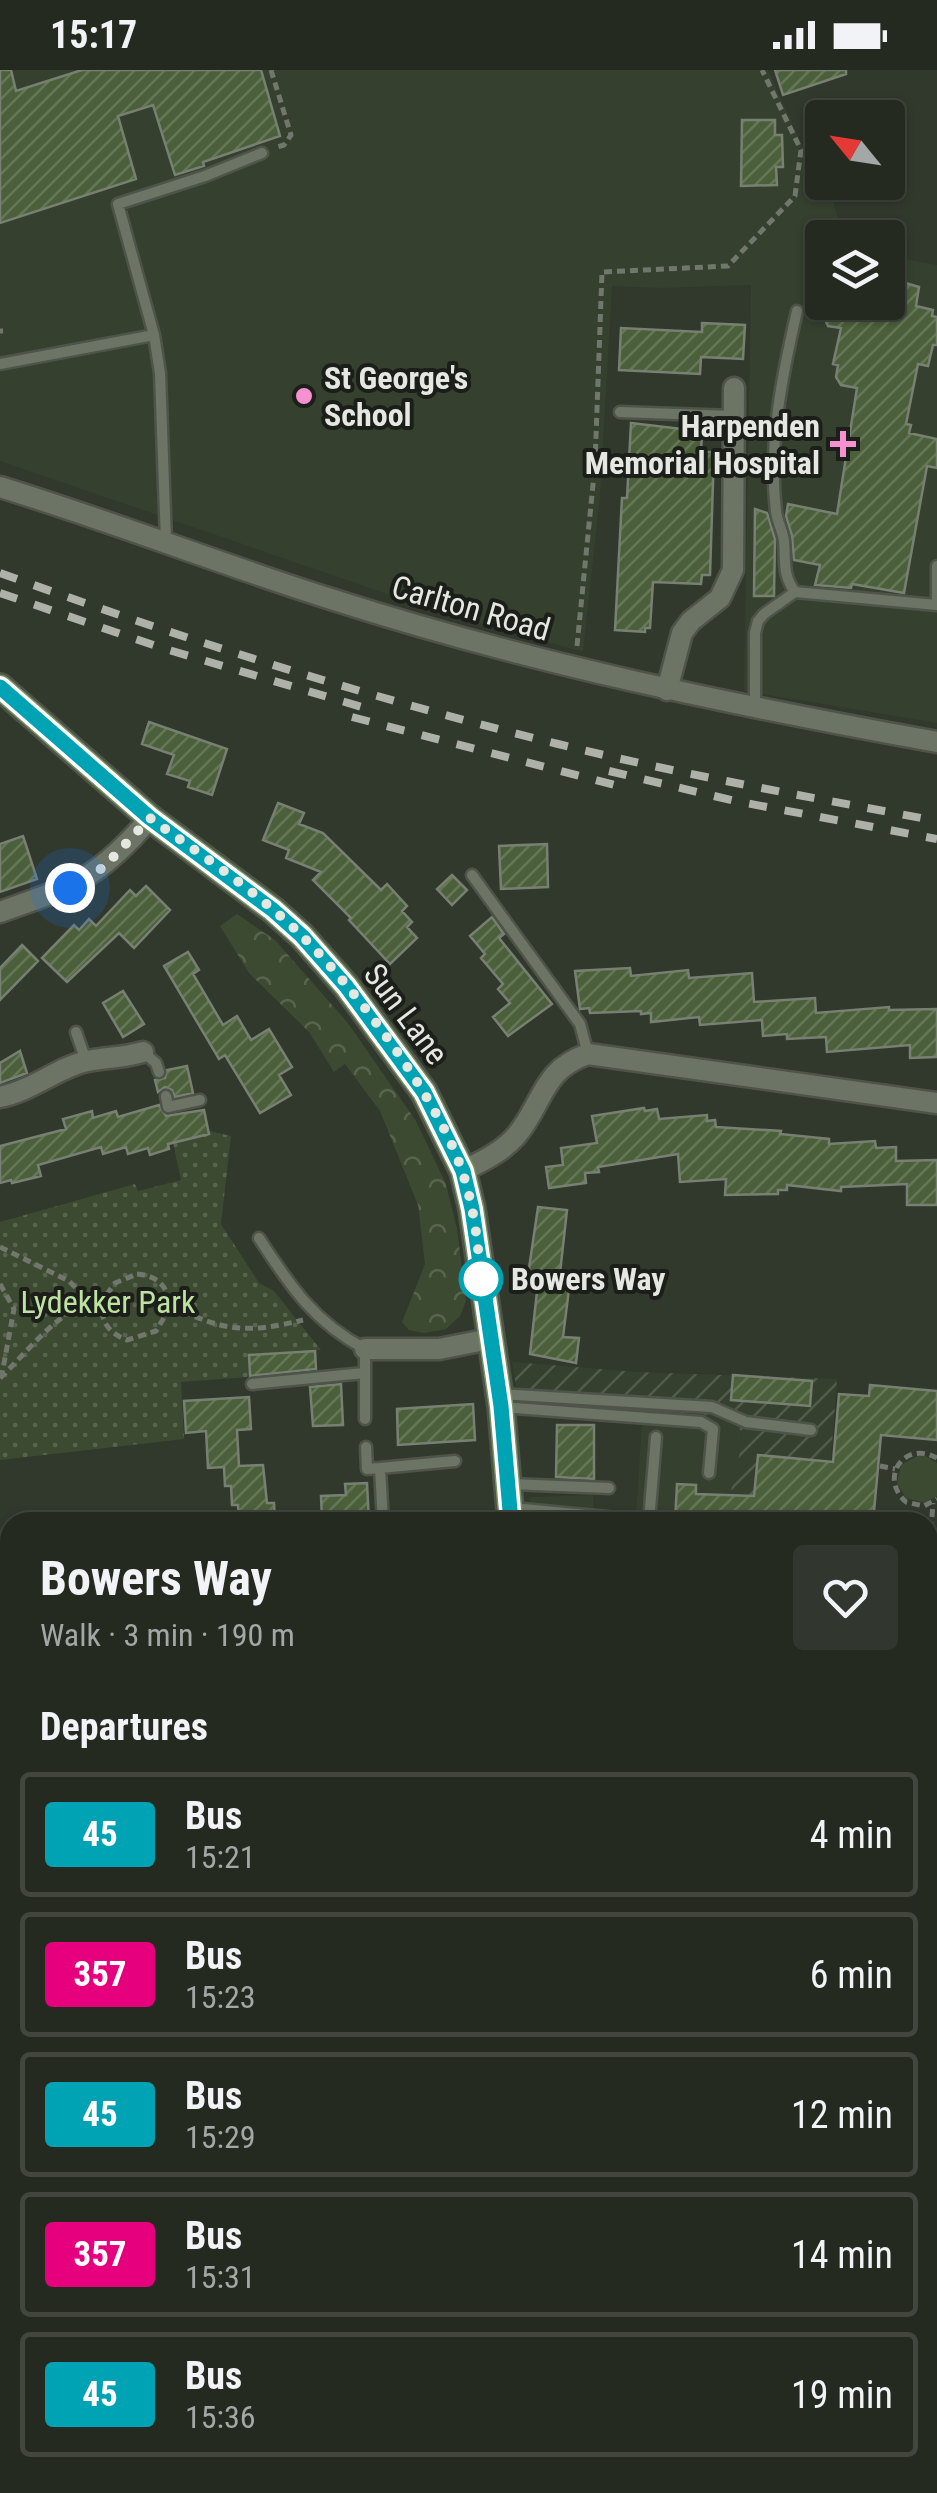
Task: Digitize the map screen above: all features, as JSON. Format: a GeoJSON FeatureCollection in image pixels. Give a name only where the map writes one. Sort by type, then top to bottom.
{"type":"FeatureCollection","features":[{"type":"Feature","properties":{"kind":"street"},"geometry":{"type":"LineString","coordinates":[[667,690],[682,633],[691,620],[720,598],[733,570],[734,388]]}},
{"type":"Feature","properties":{"kind":"street","name":"Carlton Road"},"geometry":{"type":"LineString","coordinates":[[0,487],[331,599],[575,669],[756,709],[937,742]]}},
{"type":"Feature","properties":{"kind":"street","name":"Sun Lane"},"geometry":{"type":"LineString","coordinates":[[0,687],[150,818],[302,936],[346,986],[424,1092],[463,1171],[472,1209],[511,1505]]}},
{"type":"Feature","properties":{"kind":"street"},"geometry":{"type":"LineString","coordinates":[[0,912],[70,888],[104,867],[150,818]]}},
{"type":"Feature","properties":{"kind":"street"},"geometry":{"type":"LineString","coordinates":[[0,1097],[38,1085],[86,1061],[118,1060],[143,1052]]}},
{"type":"Feature","properties":{"kind":"street"},"geometry":{"type":"LineString","coordinates":[[463,1171],[496,1154],[518,1134],[554,1073],[588,1054],[937,1103]]}},
{"type":"Feature","properties":{"kind":"street"},"geometry":{"type":"LineString","coordinates":[[366,1350],[438,1349],[490,1339]]}},
{"type":"Feature","properties":{"kind":"lane"},"geometry":{"type":"LineString","coordinates":[[166,541],[160,373],[154,335],[118,204],[262,153]]}},
{"type":"Feature","properties":{"kind":"lane"},"geometry":{"type":"LineString","coordinates":[[797,311],[783,375],[775,443],[776,514],[784,540],[787,580],[796,592],[832,598],[937,602],[937,566]]}},
{"type":"Feature","properties":{"kind":"lane"},"geometry":{"type":"LineString","coordinates":[[0,364],[154,335]]}},
{"type":"Feature","properties":{"kind":"lane"},"geometry":{"type":"LineString","coordinates":[[620,412],[733,416]]}},
{"type":"Feature","properties":{"kind":"lane"},"geometry":{"type":"LineString","coordinates":[[756,709],[758,621],[796,592]]}},
{"type":"Feature","properties":{"kind":"lane"},"geometry":{"type":"LineString","coordinates":[[472,875],[580,1024],[588,1054]]}},
{"type":"Feature","properties":{"kind":"lane"},"geometry":{"type":"LineString","coordinates":[[76,1032],[86,1061]]}},
{"type":"Feature","properties":{"kind":"lane"},"geometry":{"type":"LineString","coordinates":[[143,1052],[156,1063],[159,1072]]}},
{"type":"Feature","properties":{"kind":"lane"},"geometry":{"type":"LineString","coordinates":[[166,1096],[168,1107],[200,1100]]}},
{"type":"Feature","properties":{"kind":"lane"},"geometry":{"type":"LineString","coordinates":[[259,1238],[287,1282],[316,1317],[366,1350],[366,1420]]}},
{"type":"Feature","properties":{"kind":"lane"},"geometry":{"type":"LineString","coordinates":[[252,1384],[364,1372]]}},
{"type":"Feature","properties":{"kind":"lane"},"geometry":{"type":"LineString","coordinates":[[500,1400],[712,1407],[746,1422],[812,1430]]}},
{"type":"Feature","properties":{"kind":"lane"},"geometry":{"type":"LineString","coordinates":[[500,1400],[701,1422],[713,1430],[709,1473]]}},
{"type":"Feature","properties":{"kind":"lane"},"geometry":{"type":"LineString","coordinates":[[650,1512],[656,1437]]}},
{"type":"Feature","properties":{"kind":"lane"},"geometry":{"type":"LineString","coordinates":[[366,1447],[367,1470],[456,1461]]}},
{"type":"Feature","properties":{"kind":"lane"},"geometry":{"type":"LineString","coordinates":[[380,1468],[382,1512]]}},
{"type":"Feature","properties":{"kind":"lane"},"geometry":{"type":"LineString","coordinates":[[511,1505],[609,1488]]}},
{"type":"Feature","properties":{"kind":"lane"},"geometry":{"type":"LineString","coordinates":[[511,1505],[571,1512]]}},
{"type":"Feature","properties":{"kind":"path"},"geometry":{"type":"LineString","coordinates":[[262,153],[284,144],[291,134],[271,70]]}},
{"type":"Feature","properties":{"kind":"path"},"geometry":{"type":"LineString","coordinates":[[575,669],[596,464],[602,272],[728,266],[794,196],[802,150],[762,70]]}},
{"type":"Feature","properties":{"kind":"path"},"geometry":{"type":"LineString","coordinates":[[0,1247],[69,1281],[88,1300]]}},
{"type":"Feature","properties":{"kind":"path"},"geometry":{"type":"LineString","coordinates":[[137,1274],[148,1275],[166,1288],[171,1306],[156,1331],[128,1340],[110,1332],[104,1324],[102,1301],[116,1283],[137,1274]]}},
{"type":"Feature","properties":{"kind":"path"},"geometry":{"type":"LineString","coordinates":[[0,1284],[14,1309],[0,1378]]}},
{"type":"Feature","properties":{"kind":"path"},"geometry":{"type":"LineString","coordinates":[[0,1378],[60,1318],[88,1300],[102,1301]]}},
{"type":"Feature","properties":{"kind":"path"},"geometry":{"type":"LineString","coordinates":[[171,1306],[241,1330],[260,1330],[316,1317]]}},
{"type":"Feature","properties":{"kind":"path"},"geometry":{"type":"LineString","coordinates":[[935,1501],[914,1506],[894,1488],[895,1469],[900,1461],[916,1452],[936,1455]]}},
{"type":"Feature","properties":{"kind":"path"},"geometry":{"type":"LineString","coordinates":[[880,1466],[895,1469]]}},
{"type":"Feature","properties":{"kind":"shaded area","name":"St George's School"},"geometry":{"type":"Polygon","coordinates":[[[0,70],[768,70],[805,152],[805,200],[833,200],[838,220],[805,220],[805,320],[905,320],[905,259],[937,265],[937,723],[744,691],[751,285],[612,286],[600,497],[583,652],[437,611],[0,461],[0,70]]]}},
{"type":"Feature","properties":{"kind":"shaded area"},"geometry":{"type":"Polygon","coordinates":[[[512,1362],[638,1372],[837,1379],[827,1512],[726,1512],[742,1443],[741,1431],[731,1421],[700,1414],[519,1403],[512,1362]]]}},
{"type":"Feature","properties":{"kind":"shaded area"},"geometry":{"type":"Polygon","coordinates":[[[700,1414],[731,1421],[741,1431],[742,1443],[727,1512],[636,1512],[642,1422],[699,1426],[700,1414]]]}},
{"type":"Feature","properties":{"kind":"shaded area"},"geometry":{"type":"Polygon","coordinates":[[[593,1495],[594,1511],[608,1512],[531,1512],[530,1497],[593,1495]]]}},
{"type":"Feature","properties":{"kind":"green space"},"geometry":{"type":"Polygon","coordinates":[[[237,914],[275,940],[347,1022],[416,1121],[446,1184],[457,1229],[466,1301],[460,1316],[446,1329],[424,1333],[409,1330],[402,1322],[425,1264],[418,1205],[380,1111],[345,1064],[334,1072],[309,1032],[249,973],[220,926],[237,914]]]}},
{"type":"Feature","properties":{"kind":"green space","name":"Lydekker Park"},"geometry":{"type":"Polygon","coordinates":[[[210,1131],[231,1136],[221,1224],[259,1283],[274,1291],[321,1350],[248,1356],[248,1377],[181,1382],[184,1439],[0,1460],[0,1222],[135,1184],[138,1191],[181,1180],[172,1138],[210,1131]]]}},
{"type":"Feature","properties":{"kind":"green space"},"geometry":{"type":"Polygon","coordinates":[[[917,1456],[937,1463],[937,1496],[924,1503],[906,1498],[897,1483],[901,1465],[917,1456]]]}},
{"type":"Feature","properties":{"kind":"building"},"geometry":{"type":"Polygon","coordinates":[[[0,70],[11,70],[16,91],[82,70],[261,70],[280,136],[175,175],[153,105],[118,116],[136,179],[0,223],[0,70]]]}},
{"type":"Feature","properties":{"kind":"building"},"geometry":{"type":"Polygon","coordinates":[[[775,70],[846,70],[846,74],[783,95],[775,70]]]}},
{"type":"Feature","properties":{"kind":"building"},"geometry":{"type":"Polygon","coordinates":[[[742,120],[775,120],[775,135],[782,135],[783,167],[776,167],[777,185],[741,186],[742,120]]]}},
{"type":"Feature","properties":{"kind":"building"},"geometry":{"type":"Polygon","coordinates":[[[905,283],[919,287],[916,306],[933,310],[932,316],[937,317],[937,345],[933,345],[928,366],[918,364],[906,424],[911,425],[909,433],[937,439],[937,468],[927,466],[904,593],[852,584],[851,588],[815,585],[820,565],[794,560],[786,516],[788,504],[837,514],[857,388],[841,385],[836,377],[838,365],[833,364],[841,328],[828,326],[825,320],[905,320],[905,283]]]}},
{"type":"Feature","properties":{"kind":"building"},"geometry":{"type":"Polygon","coordinates":[[[702,323],[745,325],[743,359],[701,357],[700,374],[619,370],[621,328],[702,332],[702,323]]]}},
{"type":"Feature","properties":{"kind":"building"},"geometry":{"type":"Polygon","coordinates":[[[631,423],[691,430],[690,434],[702,435],[701,452],[714,452],[710,575],[702,575],[701,584],[653,582],[650,628],[645,628],[645,632],[615,630],[622,498],[627,498],[631,423]]]}},
{"type":"Feature","properties":{"kind":"building"},"geometry":{"type":"Polygon","coordinates":[[[755,509],[767,513],[775,539],[774,596],[754,596],[755,509]]]}},
{"type":"Feature","properties":{"kind":"building"},"geometry":{"type":"Polygon","coordinates":[[[149,722],[227,749],[212,795],[188,787],[190,781],[167,774],[174,755],[142,744],[149,722]]]}},
{"type":"Feature","properties":{"kind":"building"},"geometry":{"type":"Polygon","coordinates":[[[278,803],[304,813],[299,824],[323,833],[381,890],[387,884],[407,906],[402,911],[412,922],[407,927],[417,938],[390,964],[313,880],[321,872],[286,858],[289,850],[263,840],[278,803]]]}},
{"type":"Feature","properties":{"kind":"building"},"geometry":{"type":"Polygon","coordinates":[[[23,836],[37,879],[0,892],[0,844],[23,836]]]}},
{"type":"Feature","properties":{"kind":"building"},"geometry":{"type":"Polygon","coordinates":[[[547,844],[548,887],[501,889],[499,846],[547,844]]]}},
{"type":"Feature","properties":{"kind":"building"},"geometry":{"type":"Polygon","coordinates":[[[452,875],[467,890],[452,905],[437,889],[452,875]]]}},
{"type":"Feature","properties":{"kind":"building"},"geometry":{"type":"Polygon","coordinates":[[[146,886],[170,910],[134,948],[119,933],[67,982],[42,958],[74,925],[79,930],[89,919],[96,926],[130,890],[136,896],[146,886]]]}},
{"type":"Feature","properties":{"kind":"building"},"geometry":{"type":"Polygon","coordinates":[[[492,917],[504,934],[499,938],[552,1004],[508,1036],[493,1017],[510,1003],[498,989],[503,984],[481,958],[485,954],[470,936],[492,917]]]}},
{"type":"Feature","properties":{"kind":"building"},"geometry":{"type":"Polygon","coordinates":[[[22,945],[38,961],[0,1000],[0,968],[22,945]]]}},
{"type":"Feature","properties":{"kind":"building"},"geometry":{"type":"Polygon","coordinates":[[[188,952],[199,970],[193,974],[223,1025],[237,1016],[251,1040],[269,1029],[292,1067],[279,1075],[291,1095],[260,1113],[225,1055],[219,1059],[164,966],[188,952]]]}},
{"type":"Feature","properties":{"kind":"building"},"geometry":{"type":"Polygon","coordinates":[[[630,968],[631,976],[688,970],[689,978],[752,973],[754,1002],[815,998],[816,1013],[889,1007],[937,1009],[937,1057],[910,1058],[910,1045],[827,1052],[826,1037],[763,1036],[762,1020],[700,1025],[699,1017],[651,1022],[651,1013],[641,1011],[590,1013],[589,1008],[580,1009],[575,971],[630,968]]]}},
{"type":"Feature","properties":{"kind":"building"},"geometry":{"type":"Polygon","coordinates":[[[123,991],[144,1024],[123,1037],[103,1003],[123,991]]]}},
{"type":"Feature","properties":{"kind":"building"},"geometry":{"type":"Polygon","coordinates":[[[20,1051],[27,1073],[0,1083],[0,1063],[20,1051]]]}},
{"type":"Feature","properties":{"kind":"building"},"geometry":{"type":"Polygon","coordinates":[[[187,1066],[193,1093],[175,1097],[165,1087],[158,1092],[155,1080],[165,1078],[167,1070],[187,1066]]]}},
{"type":"Feature","properties":{"kind":"building"},"geometry":{"type":"Polygon","coordinates":[[[159,1105],[166,1116],[204,1110],[209,1134],[168,1144],[169,1149],[150,1155],[148,1148],[128,1154],[126,1147],[103,1154],[101,1147],[38,1165],[41,1176],[0,1183],[0,1146],[66,1129],[63,1119],[92,1111],[93,1118],[116,1111],[118,1117],[159,1105]]]}},
{"type":"Feature","properties":{"kind":"building"},"geometry":{"type":"Polygon","coordinates":[[[657,1109],[659,1119],[707,1115],[707,1121],[715,1120],[716,1127],[781,1131],[780,1134],[829,1139],[829,1144],[875,1141],[876,1148],[896,1147],[896,1161],[937,1160],[937,1205],[907,1205],[907,1184],[841,1187],[841,1191],[787,1185],[787,1190],[778,1190],[778,1194],[725,1195],[726,1179],[680,1182],[678,1154],[598,1167],[599,1172],[585,1173],[586,1183],[549,1188],[546,1167],[563,1165],[561,1148],[597,1143],[592,1116],[657,1109]]]}},
{"type":"Feature","properties":{"kind":"building"},"geometry":{"type":"Polygon","coordinates":[[[538,1207],[567,1210],[560,1273],[569,1274],[563,1337],[579,1338],[576,1363],[530,1354],[538,1283],[536,1276],[528,1275],[538,1207]]]}},
{"type":"Feature","properties":{"kind":"building"},"geometry":{"type":"Polygon","coordinates":[[[315,1351],[316,1369],[250,1376],[249,1355],[315,1351]]]}},
{"type":"Feature","properties":{"kind":"building"},"geometry":{"type":"Polygon","coordinates":[[[733,1375],[812,1381],[810,1406],[731,1400],[733,1375]]]}},
{"type":"Feature","properties":{"kind":"building"},"geometry":{"type":"Polygon","coordinates":[[[341,1384],[343,1425],[313,1426],[310,1387],[341,1384]]]}},
{"type":"Feature","properties":{"kind":"building"},"geometry":{"type":"Polygon","coordinates":[[[870,1385],[937,1391],[937,1440],[881,1435],[874,1512],[676,1512],[677,1484],[696,1485],[696,1494],[754,1496],[758,1455],[833,1462],[839,1394],[869,1396],[870,1385]]]}},
{"type":"Feature","properties":{"kind":"building"},"geometry":{"type":"Polygon","coordinates":[[[249,1397],[251,1429],[237,1430],[239,1466],[263,1465],[267,1503],[274,1503],[274,1512],[238,1512],[238,1505],[232,1505],[224,1467],[208,1468],[206,1431],[186,1433],[184,1401],[249,1397]]]}},
{"type":"Feature","properties":{"kind":"building"},"geometry":{"type":"Polygon","coordinates":[[[473,1404],[475,1440],[398,1445],[397,1409],[473,1404]]]}},
{"type":"Feature","properties":{"kind":"building"},"geometry":{"type":"Polygon","coordinates":[[[557,1425],[594,1425],[594,1479],[556,1477],[557,1425]]]}},
{"type":"Feature","properties":{"kind":"building"},"geometry":{"type":"Polygon","coordinates":[[[367,1483],[368,1512],[322,1512],[321,1496],[346,1495],[345,1484],[367,1483]]]}},
{"type":"Feature","properties":{"kind":"railway"},"geometry":{"type":"LineString","coordinates":[[0,573],[277,666],[487,726],[652,766],[937,821]]}},
{"type":"Feature","properties":{"kind":"railway"},"geometry":{"type":"LineString","coordinates":[[0,593],[162,648],[372,710]]}},
{"type":"Feature","properties":{"kind":"railway"},"geometry":{"type":"LineString","coordinates":[[352,717],[623,787]]}},
{"type":"Feature","properties":{"kind":"railway"},"geometry":{"type":"LineString","coordinates":[[609,771],[735,801],[937,839]]}},
{"type":"Feature","properties":{"kind":"bus line","name":"45"},"geometry":{"type":"LineString","coordinates":[[0,687],[150,818],[302,936],[346,986],[424,1092],[463,1171],[472,1209],[501,1406],[510,1512]]}},
{"type":"Feature","properties":{"kind":"place","name":"St George's School"},"geometry":{"type":"Point","coordinates":[304,396]}},
{"type":"Feature","properties":{"kind":"place","name":"Harpenden Memorial Hospital"},"geometry":{"type":"Point","coordinates":[843,444]}},
{"type":"Feature","properties":{"kind":"place","name":"Bowers Way"},"geometry":{"type":"Point","coordinates":[481,1279]}},
{"type":"Feature","properties":{"kind":"route"},"geometry":{"type":"LineString","coordinates":[[70,888],[104,867],[150,818],[302,936],[346,986],[424,1092],[463,1171],[481,1279]]}}]}
